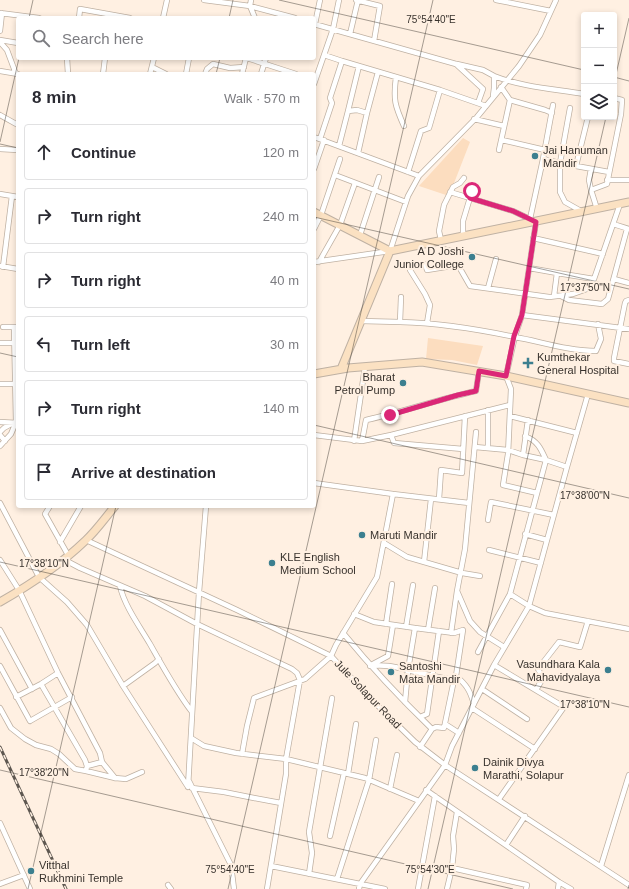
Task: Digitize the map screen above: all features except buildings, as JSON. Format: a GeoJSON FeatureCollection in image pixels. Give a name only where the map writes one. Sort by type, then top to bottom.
{"type":"FeatureCollection","features":[{"type":"Feature","properties":{"kind":"street"},"geometry":{"type":"LineString","coordinates":[[163,16],[167,0]]}},
{"type":"Feature","properties":{"kind":"street"},"geometry":{"type":"LineString","coordinates":[[204,0],[250,6],[278,16]]}},
{"type":"Feature","properties":{"kind":"street"},"geometry":{"type":"LineString","coordinates":[[251,0],[250,6],[254,16]]}},
{"type":"Feature","properties":{"kind":"street"},"geometry":{"type":"LineString","coordinates":[[316,19],[320,0]]}},
{"type":"Feature","properties":{"kind":"street"},"geometry":{"type":"LineString","coordinates":[[316,76],[333,29],[339,0]]}},
{"type":"Feature","properties":{"kind":"street"},"geometry":{"type":"LineString","coordinates":[[350,34],[357,0],[380,6],[374,40]]}},
{"type":"Feature","properties":{"kind":"street"},"geometry":{"type":"LineString","coordinates":[[496,0],[552,11]]}},
{"type":"Feature","properties":{"kind":"street"},"geometry":{"type":"LineString","coordinates":[[341,370],[390,251],[406,202],[419,176],[486,106],[519,66],[540,34],[556,0]]}},
{"type":"Feature","properties":{"kind":"street"},"geometry":{"type":"LineString","coordinates":[[79,16],[80,9],[119,16]]}},
{"type":"Feature","properties":{"kind":"street"},"geometry":{"type":"LineString","coordinates":[[0,31],[1,13],[23,16]]}},
{"type":"Feature","properties":{"kind":"street"},"geometry":{"type":"LineString","coordinates":[[316,24],[456,64],[483,70],[507,81],[581,94]]}},
{"type":"Feature","properties":{"kind":"street"},"geometry":{"type":"LineString","coordinates":[[0,41],[16,43]]}},
{"type":"Feature","properties":{"kind":"street"},"geometry":{"type":"LineString","coordinates":[[0,41],[7,50],[16,72]]}},
{"type":"Feature","properties":{"kind":"street"},"geometry":{"type":"LineString","coordinates":[[324,55],[440,90],[486,106]]}},
{"type":"Feature","properties":{"kind":"street"},"geometry":{"type":"LineString","coordinates":[[68,60],[68,72]]}},
{"type":"Feature","properties":{"kind":"street"},"geometry":{"type":"LineString","coordinates":[[103,72],[105,60]]}},
{"type":"Feature","properties":{"kind":"street"},"geometry":{"type":"LineString","coordinates":[[151,72],[154,60]]}},
{"type":"Feature","properties":{"kind":"street"},"geometry":{"type":"LineString","coordinates":[[186,72],[189,60]]}},
{"type":"Feature","properties":{"kind":"street"},"geometry":{"type":"LineString","coordinates":[[243,72],[246,60]]}},
{"type":"Feature","properties":{"kind":"street"},"geometry":{"type":"LineString","coordinates":[[253,60],[290,72]]}},
{"type":"Feature","properties":{"kind":"street"},"geometry":{"type":"LineString","coordinates":[[262,72],[265,60]]}},
{"type":"Feature","properties":{"kind":"street"},"geometry":{"type":"LineString","coordinates":[[316,161],[332,103],[330,98],[342,61]]}},
{"type":"Feature","properties":{"kind":"street"},"geometry":{"type":"LineString","coordinates":[[206,72],[213,64],[230,68],[244,67]]}},
{"type":"Feature","properties":{"kind":"street"},"geometry":{"type":"LineString","coordinates":[[456,64],[483,89],[478,103]]}},
{"type":"Feature","properties":{"kind":"street"},"geometry":{"type":"LineString","coordinates":[[338,146],[359,66]]}},
{"type":"Feature","properties":{"kind":"street"},"geometry":{"type":"LineString","coordinates":[[152,67],[162,72]]}},
{"type":"Feature","properties":{"kind":"street"},"geometry":{"type":"LineString","coordinates":[[0,71],[16,74]]}},
{"type":"Feature","properties":{"kind":"street"},"geometry":{"type":"LineString","coordinates":[[358,153],[378,72]]}},
{"type":"Feature","properties":{"kind":"street"},"geometry":{"type":"LineString","coordinates":[[493,97],[494,76]]}},
{"type":"Feature","properties":{"kind":"street"},"geometry":{"type":"LineString","coordinates":[[396,77],[394,94],[395,107],[404,126]]}},
{"type":"Feature","properties":{"kind":"street"},"geometry":{"type":"LineString","coordinates":[[501,87],[510,100],[552,113]]}},
{"type":"Feature","properties":{"kind":"street"},"geometry":{"type":"LineString","coordinates":[[408,172],[421,131],[429,128],[440,90]]}},
{"type":"Feature","properties":{"kind":"street"},"geometry":{"type":"LineString","coordinates":[[591,190],[607,184],[621,114],[622,100],[617,99]]}},
{"type":"Feature","properties":{"kind":"street"},"geometry":{"type":"LineString","coordinates":[[499,150],[510,100]]}},
{"type":"Feature","properties":{"kind":"street"},"geometry":{"type":"LineString","coordinates":[[537,493],[504,485],[508,450],[511,390],[506,376],[514,336],[522,315],[533,238],[533,220],[553,105]]}},
{"type":"Feature","properties":{"kind":"street"},"geometry":{"type":"LineString","coordinates":[[570,108],[560,163],[560,192],[565,202],[583,212]]}},
{"type":"Feature","properties":{"kind":"street"},"geometry":{"type":"LineString","coordinates":[[348,111],[357,110],[367,113]]}},
{"type":"Feature","properties":{"kind":"street"},"geometry":{"type":"LineString","coordinates":[[0,115],[16,124]]}},
{"type":"Feature","properties":{"kind":"street"},"geometry":{"type":"LineString","coordinates":[[474,119],[504,126]]}},
{"type":"Feature","properties":{"kind":"street"},"geometry":{"type":"LineString","coordinates":[[576,166],[587,120]]}},
{"type":"Feature","properties":{"kind":"street"},"geometry":{"type":"LineString","coordinates":[[316,138],[419,176]]}},
{"type":"Feature","properties":{"kind":"street"},"geometry":{"type":"LineString","coordinates":[[502,140],[545,150]]}},
{"type":"Feature","properties":{"kind":"street"},"geometry":{"type":"LineString","coordinates":[[0,149],[16,150]]}},
{"type":"Feature","properties":{"kind":"street"},"geometry":{"type":"LineString","coordinates":[[316,225],[321,216],[340,159]]}},
{"type":"Feature","properties":{"kind":"street"},"geometry":{"type":"LineString","coordinates":[[543,159],[609,172]]}},
{"type":"Feature","properties":{"kind":"street"},"geometry":{"type":"LineString","coordinates":[[591,169],[589,180],[597,209]]}},
{"type":"Feature","properties":{"kind":"street"},"geometry":{"type":"LineString","coordinates":[[335,175],[406,202]]}},
{"type":"Feature","properties":{"kind":"street"},"geometry":{"type":"LineString","coordinates":[[360,235],[379,177]]}},
{"type":"Feature","properties":{"kind":"street"},"geometry":{"type":"LineString","coordinates":[[441,240],[439,231],[444,206],[453,187],[460,183],[464,178]]}},
{"type":"Feature","properties":{"kind":"street"},"geometry":{"type":"LineString","coordinates":[[608,180],[629,180]]}},
{"type":"Feature","properties":{"kind":"street"},"geometry":{"type":"LineString","coordinates":[[320,262],[340,225],[355,183]]}},
{"type":"Feature","properties":{"kind":"street"},"geometry":{"type":"LineString","coordinates":[[463,236],[463,221],[472,191]]}},
{"type":"Feature","properties":{"kind":"street"},"geometry":{"type":"LineString","coordinates":[[450,192],[513,211],[533,220]]}},
{"type":"Feature","properties":{"kind":"street"},"geometry":{"type":"LineString","coordinates":[[0,194],[16,197]]}},
{"type":"Feature","properties":{"kind":"street"},"geometry":{"type":"LineString","coordinates":[[12,196],[2,266],[16,269]]}},
{"type":"Feature","properties":{"kind":"street"},"geometry":{"type":"LineString","coordinates":[[316,262],[390,251],[533,220],[583,212],[629,202]]}},
{"type":"Feature","properties":{"kind":"street"},"geometry":{"type":"LineString","coordinates":[[427,323],[430,305],[410,270],[412,265],[425,264],[427,270],[458,264],[470,286],[554,296],[573,294],[587,289],[594,279],[620,204]]}},
{"type":"Feature","properties":{"kind":"street"},"geometry":{"type":"LineString","coordinates":[[316,213],[390,251]]}},
{"type":"Feature","properties":{"kind":"street"},"geometry":{"type":"LineString","coordinates":[[561,296],[569,300],[602,304],[608,299],[628,229],[613,224]]}},
{"type":"Feature","properties":{"kind":"street"},"geometry":{"type":"LineString","coordinates":[[533,238],[603,254]]}},
{"type":"Feature","properties":{"kind":"street"},"geometry":{"type":"LineString","coordinates":[[488,288],[496,259]]}},
{"type":"Feature","properties":{"kind":"street"},"geometry":{"type":"LineString","coordinates":[[529,268],[594,279]]}},
{"type":"Feature","properties":{"kind":"street"},"geometry":{"type":"LineString","coordinates":[[554,296],[557,273]]}},
{"type":"Feature","properties":{"kind":"street"},"geometry":{"type":"LineString","coordinates":[[614,279],[629,283]]}},
{"type":"Feature","properties":{"kind":"street"},"geometry":{"type":"LineString","coordinates":[[400,322],[401,297]]}},
{"type":"Feature","properties":{"kind":"street"},"geometry":{"type":"LineString","coordinates":[[629,300],[625,303],[614,361],[629,364]]}},
{"type":"Feature","properties":{"kind":"street"},"geometry":{"type":"LineString","coordinates":[[522,315],[629,328]]}},
{"type":"Feature","properties":{"kind":"street"},"geometry":{"type":"LineString","coordinates":[[361,321],[427,323],[514,336],[582,351],[596,351],[601,339],[598,324]]}},
{"type":"Feature","properties":{"kind":"street"},"geometry":{"type":"LineString","coordinates":[[0,446],[11,434],[16,422],[14,343],[16,327],[3,327]]}},
{"type":"Feature","properties":{"kind":"street"},"geometry":{"type":"LineString","coordinates":[[0,343],[14,343]]}},
{"type":"Feature","properties":{"kind":"street"},"geometry":{"type":"LineString","coordinates":[[316,374],[365,367],[422,362],[506,376],[629,403]]}},
{"type":"Feature","properties":{"kind":"street"},"geometry":{"type":"LineString","coordinates":[[354,441],[365,367]]}},
{"type":"Feature","properties":{"kind":"street"},"geometry":{"type":"LineString","coordinates":[[362,441],[366,420],[390,415],[476,391],[479,371]]}},
{"type":"Feature","properties":{"kind":"street"},"geometry":{"type":"LineString","coordinates":[[0,384],[15,384]]}},
{"type":"Feature","properties":{"kind":"street"},"geometry":{"type":"LineString","coordinates":[[360,886],[418,801],[445,765],[452,746],[494,665],[529,606],[588,394]]}},
{"type":"Feature","properties":{"kind":"street"},"geometry":{"type":"LineString","coordinates":[[316,435],[362,441],[392,435],[510,405]]}},
{"type":"Feature","properties":{"kind":"street"},"geometry":{"type":"LineString","coordinates":[[488,410],[488,448]]}},
{"type":"Feature","properties":{"kind":"street"},"geometry":{"type":"LineString","coordinates":[[439,499],[442,470],[462,473],[465,416]]}},
{"type":"Feature","properties":{"kind":"street"},"geometry":{"type":"LineString","coordinates":[[510,416],[577,433]]}},
{"type":"Feature","properties":{"kind":"street"},"geometry":{"type":"LineString","coordinates":[[523,455],[528,420]]}},
{"type":"Feature","properties":{"kind":"street"},"geometry":{"type":"LineString","coordinates":[[0,422],[16,422]]}},
{"type":"Feature","properties":{"kind":"street"},"geometry":{"type":"LineString","coordinates":[[0,432],[4,428],[16,422]]}},
{"type":"Feature","properties":{"kind":"street"},"geometry":{"type":"LineString","coordinates":[[450,633],[457,591],[462,573],[476,432]]}},
{"type":"Feature","properties":{"kind":"street"},"geometry":{"type":"LineString","coordinates":[[0,435],[5,441]]}},
{"type":"Feature","properties":{"kind":"street"},"geometry":{"type":"LineString","coordinates":[[392,435],[394,443],[463,449]]}},
{"type":"Feature","properties":{"kind":"street"},"geometry":{"type":"LineString","coordinates":[[478,652],[510,594],[546,460],[540,446],[526,436]]}},
{"type":"Feature","properties":{"kind":"street"},"geometry":{"type":"LineString","coordinates":[[475,447],[508,450],[568,467]]}},
{"type":"Feature","properties":{"kind":"street"},"geometry":{"type":"LineString","coordinates":[[316,483],[469,503]]}},
{"type":"Feature","properties":{"kind":"street"},"geometry":{"type":"LineString","coordinates":[[242,754],[254,698],[305,679],[331,656],[354,614],[377,577],[393,494]]}},
{"type":"Feature","properties":{"kind":"street"},"geometry":{"type":"LineString","coordinates":[[424,562],[431,499]]}},
{"type":"Feature","properties":{"kind":"street"},"geometry":{"type":"LineString","coordinates":[[488,520],[491,502],[554,515]]}},
{"type":"Feature","properties":{"kind":"street"},"geometry":{"type":"LineString","coordinates":[[0,503],[39,577],[68,602],[87,625],[123,686],[188,787],[199,592],[206,508]]}},
{"type":"Feature","properties":{"kind":"street"},"geometry":{"type":"LineString","coordinates":[[49,508],[45,514],[66,557],[80,568],[145,596],[197,624],[292,669],[297,673],[300,680],[286,760],[286,774],[267,889]]}},
{"type":"Feature","properties":{"kind":"street"},"geometry":{"type":"LineString","coordinates":[[60,542],[80,508]]}},
{"type":"Feature","properties":{"kind":"street"},"geometry":{"type":"LineString","coordinates":[[1,599],[19,590],[66,557],[86,540],[113,508]]}},
{"type":"Feature","properties":{"kind":"street"},"geometry":{"type":"LineString","coordinates":[[525,534],[547,540]]}},
{"type":"Feature","properties":{"kind":"street","name":"Jule Solapur Road"},"geometry":{"type":"LineString","coordinates":[[86,540],[199,592],[331,656],[372,700],[420,747],[445,765],[629,885]]}},
{"type":"Feature","properties":{"kind":"street"},"geometry":{"type":"LineString","coordinates":[[384,543],[408,557],[462,573],[480,576]]}},
{"type":"Feature","properties":{"kind":"street"},"geometry":{"type":"LineString","coordinates":[[489,550],[541,563]]}},
{"type":"Feature","properties":{"kind":"street"},"geometry":{"type":"LineString","coordinates":[[0,560],[19,590],[58,673],[72,697],[100,753],[102,762],[115,778]]}},
{"type":"Feature","properties":{"kind":"street"},"geometry":{"type":"LineString","coordinates":[[386,624],[392,584]]}},
{"type":"Feature","properties":{"kind":"street"},"geometry":{"type":"LineString","coordinates":[[406,627],[413,585]]}},
{"type":"Feature","properties":{"kind":"street"},"geometry":{"type":"LineString","coordinates":[[120,586],[121,593],[180,697],[192,712]]}},
{"type":"Feature","properties":{"kind":"street"},"geometry":{"type":"LineString","coordinates":[[428,630],[435,588]]}},
{"type":"Feature","properties":{"kind":"street"},"geometry":{"type":"LineString","coordinates":[[457,591],[470,621],[480,632],[504,647]]}},
{"type":"Feature","properties":{"kind":"street"},"geometry":{"type":"LineString","coordinates":[[510,594],[529,606],[545,613],[629,629]]}},
{"type":"Feature","properties":{"kind":"street"},"geometry":{"type":"LineString","coordinates":[[354,614],[374,622],[406,627],[450,633],[463,630],[456,676],[465,683],[470,693],[473,706],[535,749]]}},
{"type":"Feature","properties":{"kind":"street"},"geometry":{"type":"LineString","coordinates":[[536,690],[543,678],[538,669],[559,642],[580,647],[588,621]]}},
{"type":"Feature","properties":{"kind":"street"},"geometry":{"type":"LineString","coordinates":[[370,666],[388,656],[393,625]]}},
{"type":"Feature","properties":{"kind":"street"},"geometry":{"type":"LineString","coordinates":[[405,702],[408,670],[416,628]]}},
{"type":"Feature","properties":{"kind":"street"},"geometry":{"type":"LineString","coordinates":[[0,630],[32,689]]}},
{"type":"Feature","properties":{"kind":"street"},"geometry":{"type":"LineString","coordinates":[[420,717],[427,714],[439,631]]}},
{"type":"Feature","properties":{"kind":"street"},"geometry":{"type":"LineString","coordinates":[[343,633],[370,666],[432,729]]}},
{"type":"Feature","properties":{"kind":"street"},"geometry":{"type":"LineString","coordinates":[[123,686],[159,659]]}},
{"type":"Feature","properties":{"kind":"street"},"geometry":{"type":"LineString","coordinates":[[370,666],[388,665],[454,680],[444,728],[436,727],[432,729],[420,747]]}},
{"type":"Feature","properties":{"kind":"street"},"geometry":{"type":"LineString","coordinates":[[494,665],[564,707],[499,799]]}},
{"type":"Feature","properties":{"kind":"street"},"geometry":{"type":"LineString","coordinates":[[0,666],[30,721],[72,697]]}},
{"type":"Feature","properties":{"kind":"street"},"geometry":{"type":"LineString","coordinates":[[16,697],[58,673]]}},
{"type":"Feature","properties":{"kind":"street"},"geometry":{"type":"LineString","coordinates":[[41,684],[87,766],[86,771]]}},
{"type":"Feature","properties":{"kind":"street"},"geometry":{"type":"LineString","coordinates":[[482,689],[527,719]]}},
{"type":"Feature","properties":{"kind":"street"},"geometry":{"type":"LineString","coordinates":[[309,874],[312,852],[309,832],[332,698]]}},
{"type":"Feature","properties":{"kind":"street"},"geometry":{"type":"LineString","coordinates":[[0,708],[11,728],[24,739],[36,746],[51,749],[59,754],[75,769],[126,779],[142,772]]}},
{"type":"Feature","properties":{"kind":"street"},"geometry":{"type":"LineString","coordinates":[[330,836],[346,774],[356,724]]}},
{"type":"Feature","properties":{"kind":"street"},"geometry":{"type":"LineString","coordinates":[[445,724],[459,733]]}},
{"type":"Feature","properties":{"kind":"street"},"geometry":{"type":"LineString","coordinates":[[191,738],[204,746],[242,754],[286,760],[369,780],[418,801]]}},
{"type":"Feature","properties":{"kind":"street"},"geometry":{"type":"LineString","coordinates":[[337,879],[369,780],[376,740]]}},
{"type":"Feature","properties":{"kind":"street"},"geometry":{"type":"LineString","coordinates":[[390,789],[397,755]]}},
{"type":"Feature","properties":{"kind":"street"},"geometry":{"type":"LineString","coordinates":[[87,766],[102,762]]}},
{"type":"Feature","properties":{"kind":"street"},"geometry":{"type":"LineString","coordinates":[[601,866],[629,775]]}},
{"type":"Feature","properties":{"kind":"street"},"geometry":{"type":"LineString","coordinates":[[188,781],[232,865],[234,889]]}},
{"type":"Feature","properties":{"kind":"street"},"geometry":{"type":"LineString","coordinates":[[192,788],[224,792],[281,803]]}},
{"type":"Feature","properties":{"kind":"street"},"geometry":{"type":"LineString","coordinates":[[426,790],[572,889]]}},
{"type":"Feature","properties":{"kind":"street"},"geometry":{"type":"LineString","coordinates":[[418,889],[435,796]]}},
{"type":"Feature","properties":{"kind":"street"},"geometry":{"type":"LineString","coordinates":[[447,889],[452,868],[454,849],[453,836],[457,812]]}},
{"type":"Feature","properties":{"kind":"street"},"geometry":{"type":"LineString","coordinates":[[506,845],[525,816]]}},
{"type":"Feature","properties":{"kind":"street"},"geometry":{"type":"LineString","coordinates":[[0,823],[30,889]]}},
{"type":"Feature","properties":{"kind":"street"},"geometry":{"type":"LineString","coordinates":[[271,866],[337,879],[360,886],[385,889]]}},
{"type":"Feature","properties":{"kind":"street"},"geometry":{"type":"LineString","coordinates":[[452,868],[527,885],[526,889]]}},
{"type":"Feature","properties":{"kind":"street"},"geometry":{"type":"LineString","coordinates":[[0,884],[24,875]]}},
{"type":"Feature","properties":{"kind":"street"},"geometry":{"type":"LineString","coordinates":[[558,889],[560,882]]}},
{"type":"Feature","properties":{"kind":"street"},"geometry":{"type":"LineString","coordinates":[[628,889],[629,885]]}},
{"type":"Feature","properties":{"kind":"shaded area"},"geometry":{"type":"Polygon","coordinates":[[[463,138],[470,142],[449,196],[419,186],[463,138]]]}},
{"type":"Feature","properties":{"kind":"shaded area"},"geometry":{"type":"Polygon","coordinates":[[[428,338],[483,346],[477,365],[452,360],[426,359],[428,338]]]}},
{"type":"Feature","properties":{"kind":"railway"},"geometry":{"type":"LineString","coordinates":[[0,747],[66,889]]}},
{"type":"Feature","properties":{"kind":"place","name":"Jai Hanuman Mandir"},"geometry":{"type":"Point","coordinates":[535,156]}},
{"type":"Feature","properties":{"kind":"place","name":"A D Joshi Junior College"},"geometry":{"type":"Point","coordinates":[472,257]}},
{"type":"Feature","properties":{"kind":"place","name":"Kumthekar General Hospital"},"geometry":{"type":"Point","coordinates":[528,363]}},
{"type":"Feature","properties":{"kind":"place","name":"Bharat Petrol Pump"},"geometry":{"type":"Point","coordinates":[403,383]}},
{"type":"Feature","properties":{"kind":"place","name":"Maruti Mandir"},"geometry":{"type":"Point","coordinates":[362,535]}},
{"type":"Feature","properties":{"kind":"place","name":"KLE English Medium School"},"geometry":{"type":"Point","coordinates":[272,563]}},
{"type":"Feature","properties":{"kind":"place","name":"Vasundhara Kala Mahavidyalaya"},"geometry":{"type":"Point","coordinates":[608,670]}},
{"type":"Feature","properties":{"kind":"place","name":"Santoshi Mata Mandir"},"geometry":{"type":"Point","coordinates":[391,672]}},
{"type":"Feature","properties":{"kind":"place","name":"Dainik Divya Marathi, Solapur"},"geometry":{"type":"Point","coordinates":[475,768]}},
{"type":"Feature","properties":{"kind":"place","name":"Vitthal Rukhmini Temple"},"geometry":{"type":"Point","coordinates":[31,871]}},
{"type":"Feature","properties":{"kind":"route"},"geometry":{"type":"LineString","coordinates":[[390,415],[476,391],[479,371],[506,376],[514,336],[522,315],[536,222],[513,211],[470,198],[472,191]]}}]}
